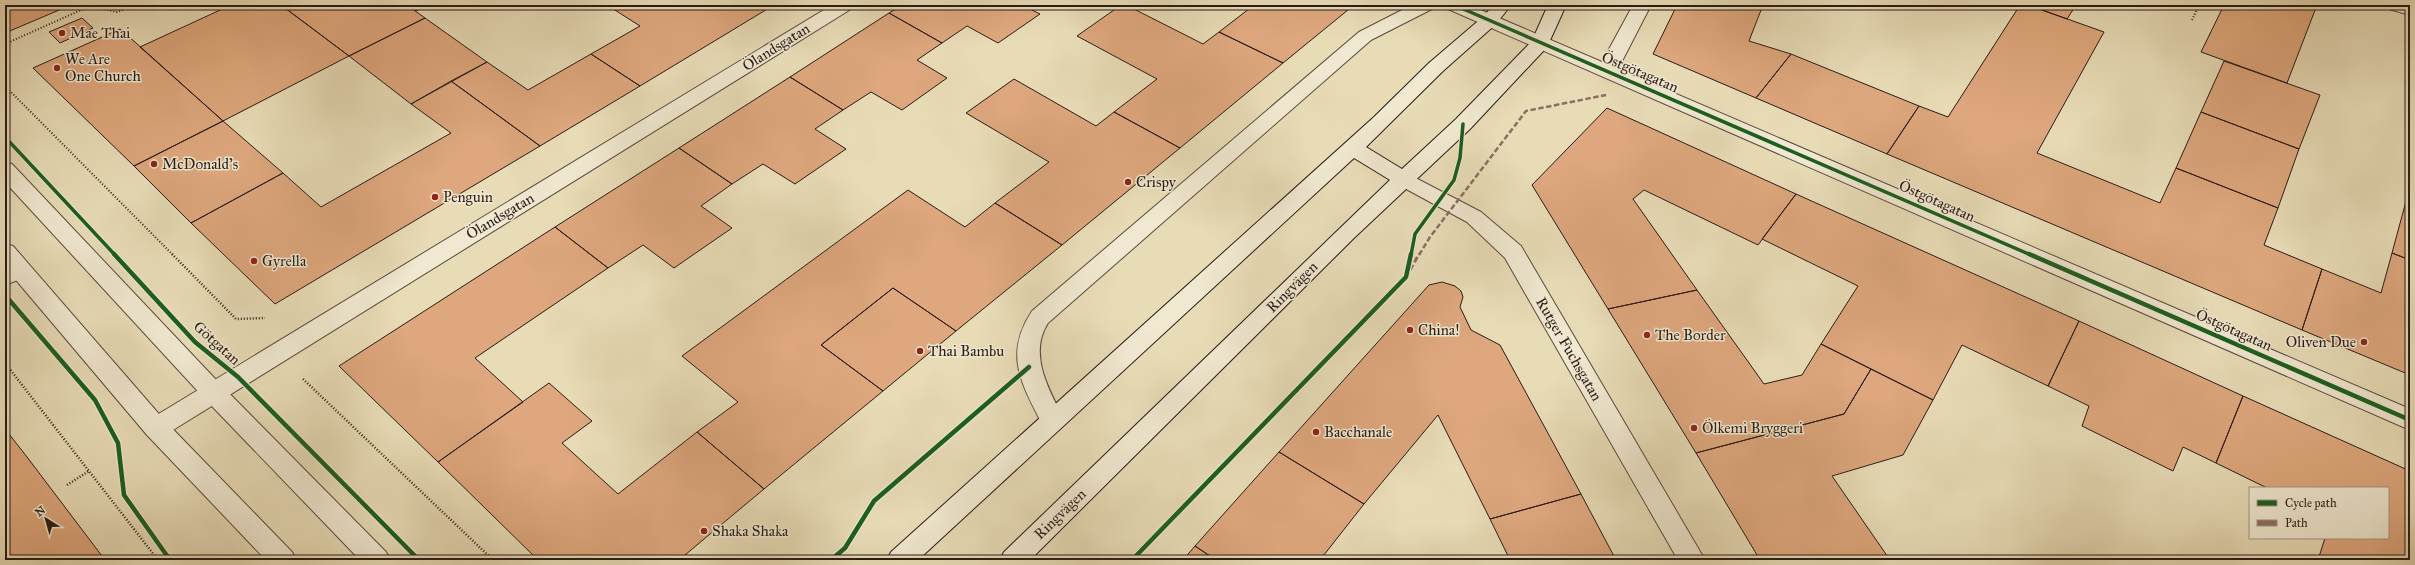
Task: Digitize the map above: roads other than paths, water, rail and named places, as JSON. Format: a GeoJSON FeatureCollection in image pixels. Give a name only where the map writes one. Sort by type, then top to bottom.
{"type":"FeatureCollection","features":[{"type":"Feature","properties":{"kind":"street","name":"Ölandsgatan"},"geometry":{"type":"LineString","coordinates":[[156,428],[845,5]]}},
{"type":"Feature","properties":{"kind":"street"},"geometry":{"type":"LineString","coordinates":[[1052,419],[1034,384],[1029,367],[1028,347],[1030,333],[1034,324],[1365,36],[1426,5]]}},
{"type":"Feature","properties":{"kind":"street","name":"Östgötagatan"},"geometry":{"type":"LineString","coordinates":[[1454,5],[2410,420]]}},
{"type":"Feature","properties":{"kind":"street"},"geometry":{"type":"LineString","coordinates":[[900,560],[1052,419],[1352,148],[1436,67],[1490,20],[1502,5]]}},
{"type":"Feature","properties":{"kind":"street","name":"Ringvägen"},"geometry":{"type":"LineString","coordinates":[[1013,560],[1347,232],[1463,124],[1540,43],[1557,5]]}},
{"type":"Feature","properties":{"kind":"street"},"geometry":{"type":"LineString","coordinates":[[1606,71],[1642,5]]}},
{"type":"Feature","properties":{"kind":"street"},"geometry":{"type":"LineString","coordinates":[[2395,5],[2410,10]]}},
{"type":"Feature","properties":{"kind":"street","name":"Rutger Fuchsgatan"},"geometry":{"type":"LineString","coordinates":[[1352,148],[1404,179],[1474,217],[1513,252],[1692,560]]}},
{"type":"Feature","properties":{"kind":"street"},"geometry":{"type":"LineString","coordinates":[[5,169],[213,392],[377,560]]}},
{"type":"Feature","properties":{"kind":"street"},"geometry":{"type":"LineString","coordinates":[[5,252],[12,274],[156,428],[283,560]]}},
{"type":"Feature","properties":{"kind":"place","name":"Mae Thai"},"geometry":{"type":"Point","coordinates":[62,33]}},
{"type":"Feature","properties":{"kind":"place","name":"We Are One Church"},"geometry":{"type":"Point","coordinates":[57,68]}},
{"type":"Feature","properties":{"kind":"place","name":"McDonald's"},"geometry":{"type":"Point","coordinates":[154,164]}},
{"type":"Feature","properties":{"kind":"place","name":"Crispy"},"geometry":{"type":"Point","coordinates":[1128,182]}},
{"type":"Feature","properties":{"kind":"place","name":"Penguin"},"geometry":{"type":"Point","coordinates":[435,197]}},
{"type":"Feature","properties":{"kind":"place","name":"Gyrella"},"geometry":{"type":"Point","coordinates":[254,261]}},
{"type":"Feature","properties":{"kind":"place","name":"China!"},"geometry":{"type":"Point","coordinates":[1410,330]}},
{"type":"Feature","properties":{"kind":"place","name":"The Border"},"geometry":{"type":"Point","coordinates":[1647,335]}},
{"type":"Feature","properties":{"kind":"place","name":"Oliven Due"},"geometry":{"type":"Point","coordinates":[2364,342]}},
{"type":"Feature","properties":{"kind":"place","name":"Thai Bambu"},"geometry":{"type":"Point","coordinates":[920,351]}},
{"type":"Feature","properties":{"kind":"place","name":"Ölkemi Bryggeri"},"geometry":{"type":"Point","coordinates":[1694,428]}},
{"type":"Feature","properties":{"kind":"place","name":"Bacchanale"},"geometry":{"type":"Point","coordinates":[1316,432]}},
{"type":"Feature","properties":{"kind":"place","name":"Shaka Shaka"},"geometry":{"type":"Point","coordinates":[704,531]}}]}
